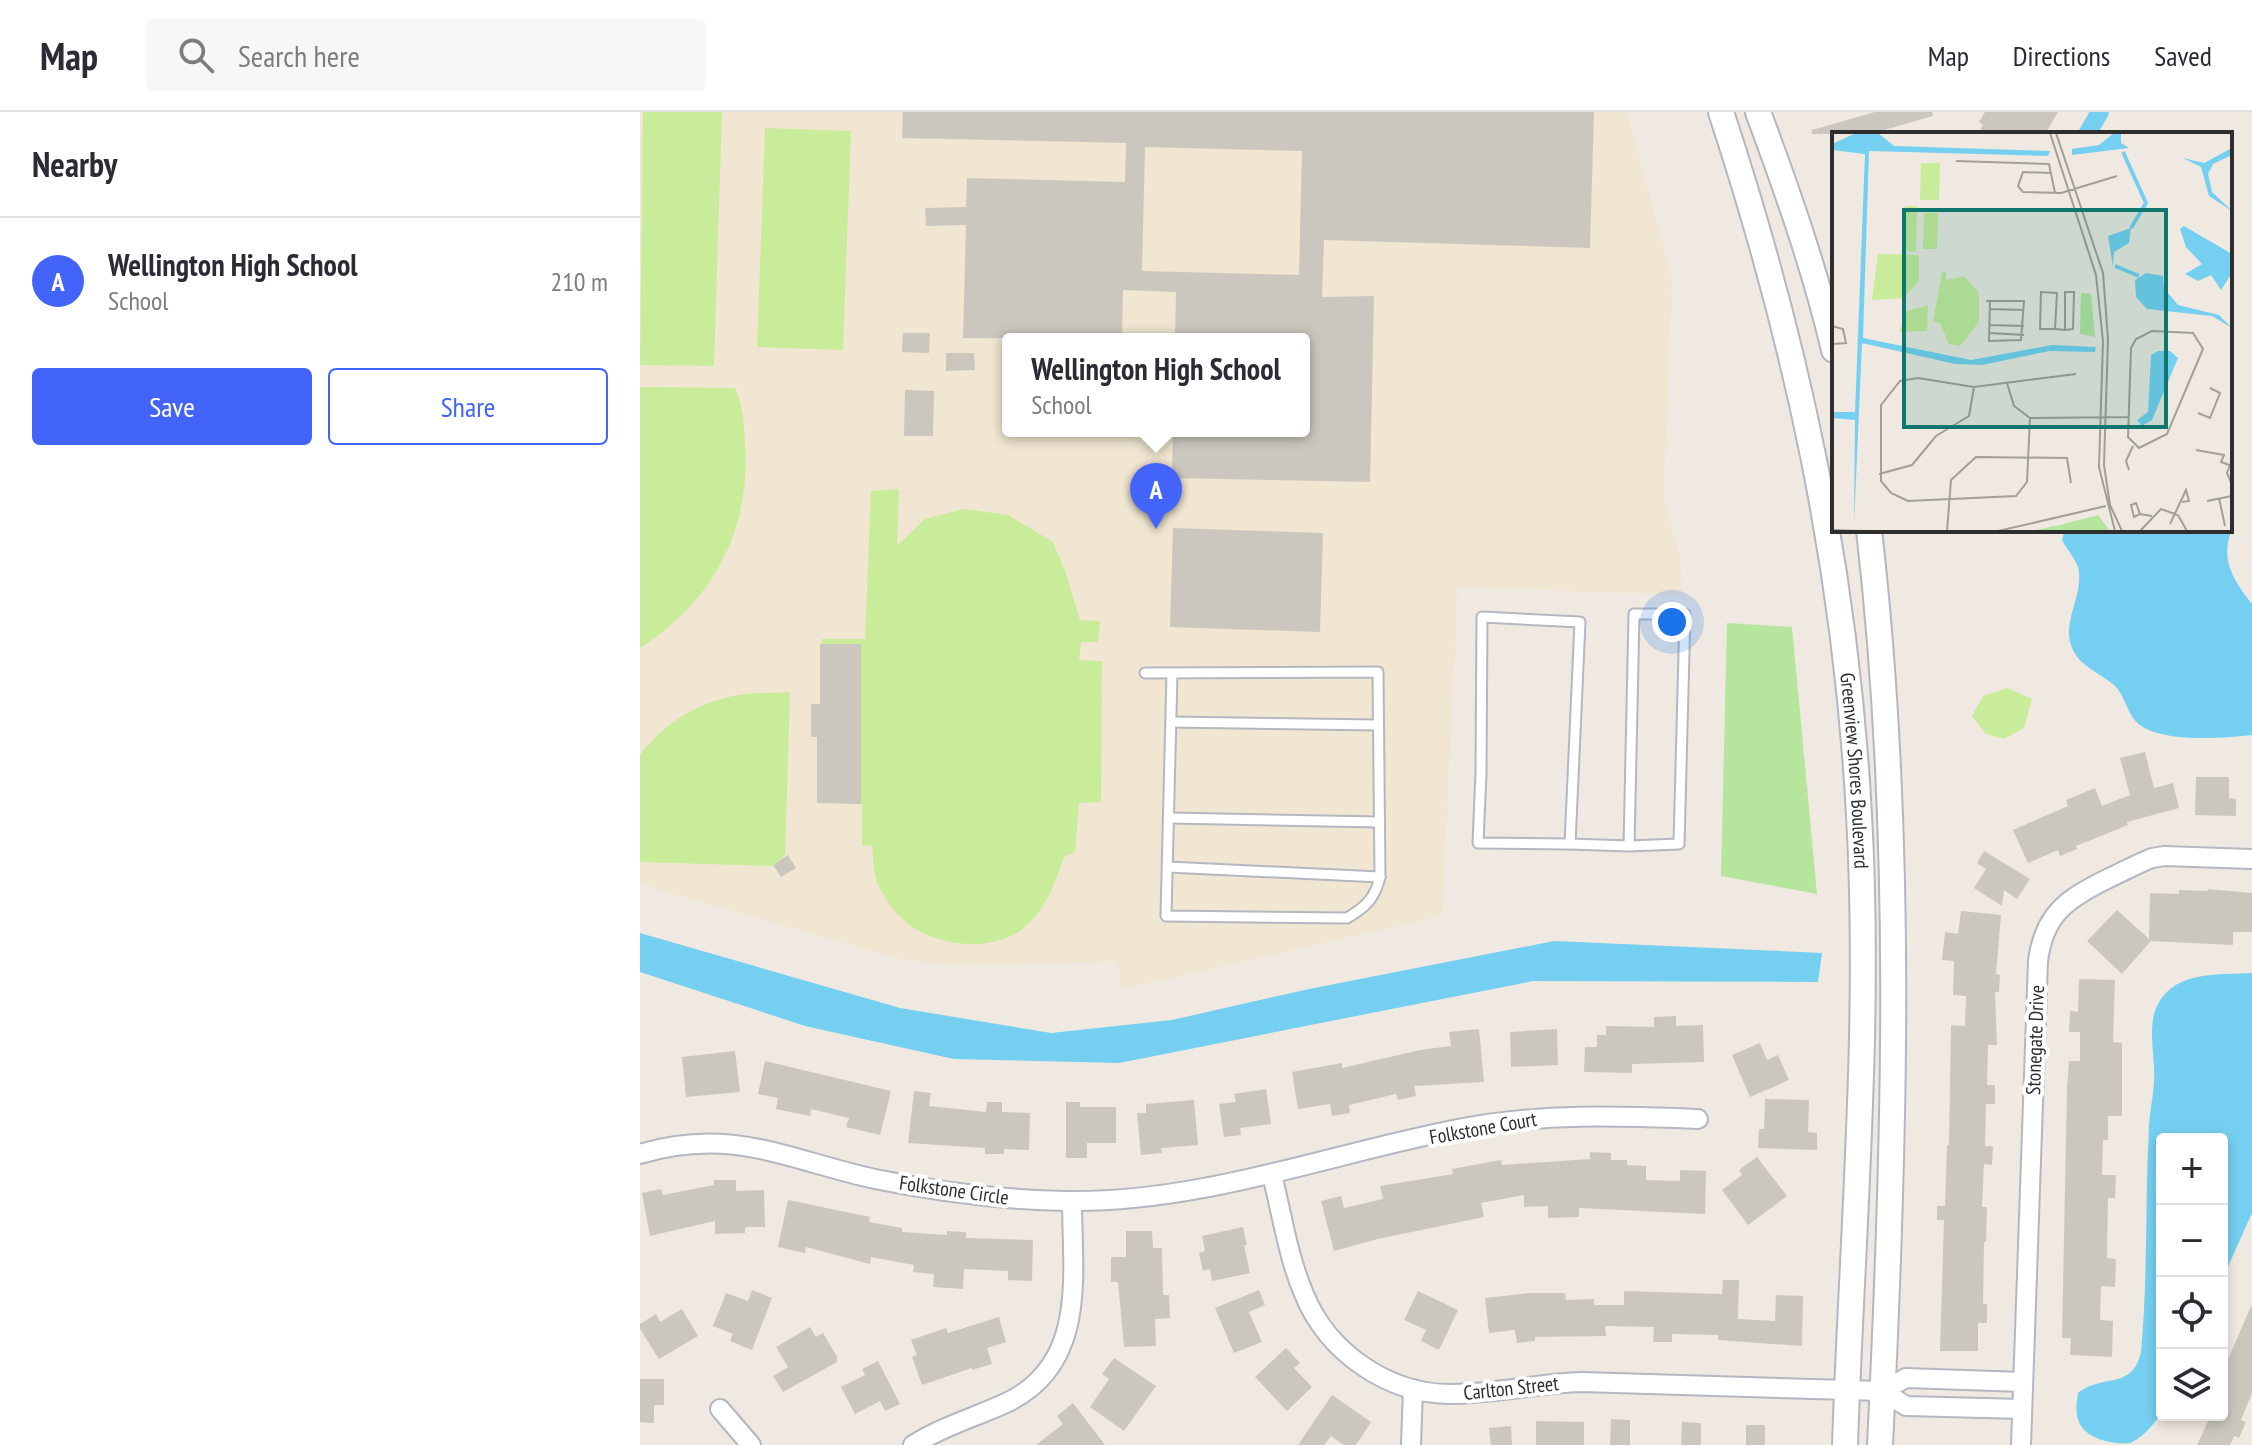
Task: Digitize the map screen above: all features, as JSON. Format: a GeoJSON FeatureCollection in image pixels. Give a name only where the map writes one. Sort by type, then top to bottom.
{"type":"FeatureCollection","features":[{"type":"Feature","properties":{"kind":"street","name":"Greenview Shores Boulevard"},"geometry":{"type":"LineString","coordinates":[[1721,112],[1753,208],[1783,315],[1805,411],[1824,509],[1852,717],[1859,816],[1862,1001],[1845,1445]]}},
{"type":"Feature","properties":{"kind":"street"},"geometry":{"type":"LineString","coordinates":[[1758,112],[1823,302],[1832,341]]}},
{"type":"Feature","properties":{"kind":"street","name":"Greenview Shores Boulevard"},"geometry":{"type":"LineString","coordinates":[[1869,532],[1891,805],[1894,905],[1894,1004],[1880,1445]]}},
{"type":"Feature","properties":{"kind":"street","name":"Stonegate Drive"},"geometry":{"type":"LineString","coordinates":[[2021,1445],[2038,961],[2044,935],[2057,912],[2077,894],[2152,858],[2252,859]]}},
{"type":"Feature","properties":{"kind":"street","name":"Folkstone Court"},"geometry":{"type":"LineString","coordinates":[[1272,1175],[1460,1128],[1509,1120],[1595,1115],[1698,1119]]}},
{"type":"Feature","properties":{"kind":"street","name":"Folkstone Circle"},"geometry":{"type":"LineString","coordinates":[[640,1154],[670,1146],[727,1143],[756,1146],[871,1178],[927,1189],[984,1197],[1072,1201],[1185,1192],[1272,1175]]}},
{"type":"Feature","properties":{"kind":"street","name":"Carlton Street"},"geometry":{"type":"LineString","coordinates":[[1272,1175],[1296,1271],[1316,1316],[1330,1337],[1348,1355],[1368,1370],[1413,1389],[1451,1394],[1582,1382],[1882,1391]]}},
{"type":"Feature","properties":{"kind":"street"},"geometry":{"type":"LineString","coordinates":[[913,1445],[1018,1396],[1039,1380],[1055,1360],[1066,1337],[1072,1311],[1072,1201]]}},
{"type":"Feature","properties":{"kind":"street"},"geometry":{"type":"LineString","coordinates":[[2022,1409],[1906,1406],[1882,1391],[1906,1378],[2023,1382]]}},
{"type":"Feature","properties":{"kind":"street"},"geometry":{"type":"LineString","coordinates":[[1411,1445],[1413,1389]]}},
{"type":"Feature","properties":{"kind":"street"},"geometry":{"type":"LineString","coordinates":[[720,1409],[751,1445]]}},
{"type":"Feature","properties":{"kind":"lane"},"geometry":{"type":"LineString","coordinates":[[1570,844],[1580,622],[1482,617],[1478,843],[1629,846],[1679,844],[1685,614],[1634,614],[1629,846]]}},
{"type":"Feature","properties":{"kind":"lane"},"geometry":{"type":"LineString","coordinates":[[1145,673],[1378,672],[1380,877],[1375,895],[1362,910],[1347,918],[1166,916],[1172,673]]}},
{"type":"Feature","properties":{"kind":"lane"},"geometry":{"type":"LineString","coordinates":[[1171,722],[1378,725]]}},
{"type":"Feature","properties":{"kind":"lane"},"geometry":{"type":"LineString","coordinates":[[1169,818],[1379,822]]}},
{"type":"Feature","properties":{"kind":"lane"},"geometry":{"type":"LineString","coordinates":[[1168,867],[1380,877]]}},
{"type":"Feature","properties":{"kind":"shaded area"},"geometry":{"type":"Polygon","coordinates":[[[640,112],[1627,112],[1672,278],[1664,498],[1681,559],[1682,595],[1458,587],[1442,916],[1123,989],[1117,961],[958,966],[900,959],[640,884],[640,112]]]}},
{"type":"Feature","properties":{"kind":"green space"},"geometry":{"type":"Polygon","coordinates":[[[643,112],[722,112],[714,366],[640,365],[643,112]]]}},
{"type":"Feature","properties":{"kind":"green space"},"geometry":{"type":"Polygon","coordinates":[[[765,128],[851,131],[843,350],[757,347],[765,128]]]}},
{"type":"Feature","properties":{"kind":"green space"},"geometry":{"type":"Polygon","coordinates":[[[640,387],[735,388],[744,422],[745,475],[734,534],[707,586],[688,609],[640,648],[640,387]]]}},
{"type":"Feature","properties":{"kind":"green space"},"geometry":{"type":"Polygon","coordinates":[[[899,489],[897,546],[925,519],[964,509],[1008,515],[1053,542],[1080,620],[1100,621],[1098,642],[1081,642],[1079,660],[1102,661],[1101,802],[1079,803],[1075,852],[1064,857],[1040,911],[1021,931],[991,942],[968,944],[938,939],[902,919],[877,882],[872,845],[862,846],[862,804],[817,801],[822,639],[865,639],[871,491],[899,489]]]}},
{"type":"Feature","properties":{"kind":"green space"},"geometry":{"type":"Polygon","coordinates":[[[1727,623],[1792,627],[1817,894],[1721,876],[1727,623]]]}},
{"type":"Feature","properties":{"kind":"green space"},"geometry":{"type":"Polygon","coordinates":[[[2007,688],[2032,699],[2024,728],[2004,739],[1986,734],[1972,716],[1983,696],[2007,688]]]}},
{"type":"Feature","properties":{"kind":"green space"},"geometry":{"type":"Polygon","coordinates":[[[790,693],[785,855],[773,866],[640,862],[640,755],[662,731],[701,706],[747,694],[790,693]]]}},
{"type":"Feature","properties":{"kind":"water"},"geometry":{"type":"Polygon","coordinates":[[[2064,532],[2231,532],[2228,547],[2230,566],[2238,585],[2252,604],[2252,735],[2172,736],[2142,727],[2133,718],[2115,686],[2074,653],[2069,627],[2078,591],[2079,572],[2062,540],[2064,532]]]}},
{"type":"Feature","properties":{"kind":"water"},"geometry":{"type":"Polygon","coordinates":[[[640,933],[900,1008],[1051,1033],[1172,1020],[1309,989],[1554,941],[1822,953],[1818,982],[1533,981],[1119,1063],[954,1059],[805,1026],[640,972],[640,933]]]}},
{"type":"Feature","properties":{"kind":"water"},"geometry":{"type":"Polygon","coordinates":[[[2252,973],[2252,1213],[2228,1267],[2228,1133],[2156,1133],[2156,1420],[2130,1443],[2115,1443],[2099,1439],[2081,1426],[2077,1412],[2078,1393],[2124,1377],[2137,1364],[2141,1352],[2149,1125],[2154,1083],[2154,1013],[2166,993],[2176,985],[2200,976],[2252,973]]]}},
{"type":"Feature","properties":{"kind":"building"},"geometry":{"type":"Polygon","coordinates":[[[903,112],[1594,112],[1590,248],[1324,240],[1322,297],[1374,296],[1370,482],[1172,478],[1173,437],[1310,437],[1310,333],[1175,333],[1176,292],[1123,290],[1122,333],[1002,333],[1002,338],[963,338],[966,225],[926,226],[925,208],[966,207],[967,178],[1125,182],[1126,143],[902,138],[903,112]],[[1145,147],[1142,271],[1299,275],[1302,151],[1145,147]]]}},
{"type":"Feature","properties":{"kind":"building"},"geometry":{"type":"Polygon","coordinates":[[[1875,112],[1932,112],[1933,116],[1877,132],[1812,134],[1812,130],[1875,112]]]}},
{"type":"Feature","properties":{"kind":"building"},"geometry":{"type":"Polygon","coordinates":[[[1985,112],[2058,112],[2046,132],[1979,132],[1983,125],[1979,122],[1985,112]]]}},
{"type":"Feature","properties":{"kind":"building"},"geometry":{"type":"Polygon","coordinates":[[[903,333],[930,333],[929,353],[902,352],[903,333]]]}},
{"type":"Feature","properties":{"kind":"building"},"geometry":{"type":"Polygon","coordinates":[[[946,353],[974,353],[975,370],[946,371],[946,353]]]}},
{"type":"Feature","properties":{"kind":"building"},"geometry":{"type":"Polygon","coordinates":[[[905,390],[934,391],[933,436],[904,436],[905,390]]]}},
{"type":"Feature","properties":{"kind":"building"},"geometry":{"type":"Polygon","coordinates":[[[1173,528],[1323,533],[1320,632],[1170,627],[1173,528]]]}},
{"type":"Feature","properties":{"kind":"building"},"geometry":{"type":"Polygon","coordinates":[[[820,644],[861,644],[861,804],[817,803],[817,737],[811,737],[811,704],[820,704],[820,644]]]}},
{"type":"Feature","properties":{"kind":"building"},"geometry":{"type":"Polygon","coordinates":[[[2145,752],[2154,788],[2173,783],[2179,808],[2127,822],[2128,825],[2076,846],[2077,849],[2060,856],[2058,850],[2028,863],[2013,830],[2068,806],[2066,800],[2095,788],[2102,806],[2130,795],[2120,758],[2145,752]]]}},
{"type":"Feature","properties":{"kind":"building"},"geometry":{"type":"Polygon","coordinates":[[[2196,777],[2229,777],[2229,798],[2236,799],[2236,816],[2195,815],[2196,777]]]}},
{"type":"Feature","properties":{"kind":"building"},"geometry":{"type":"Polygon","coordinates":[[[1984,851],[2030,879],[2017,899],[2004,890],[2002,906],[1974,888],[1986,869],[1977,863],[1984,851]]]}},
{"type":"Feature","properties":{"kind":"building"},"geometry":{"type":"Polygon","coordinates":[[[788,855],[796,868],[781,877],[773,865],[788,855]]]}},
{"type":"Feature","properties":{"kind":"building"},"geometry":{"type":"Polygon","coordinates":[[[2179,890],[2252,893],[2252,932],[2233,932],[2233,945],[2151,941],[2122,974],[2087,941],[2117,910],[2149,939],[2150,893],[2179,894],[2179,890]]]}},
{"type":"Feature","properties":{"kind":"building"},"geometry":{"type":"Polygon","coordinates":[[[1961,911],[2001,915],[1996,974],[2000,975],[1999,992],[1995,992],[1997,1045],[1988,1045],[1987,1085],[1995,1085],[1995,1104],[1986,1104],[1985,1146],[1993,1146],[1992,1165],[1984,1164],[1982,1207],[1987,1207],[1983,1304],[1987,1304],[1987,1323],[1978,1323],[1978,1351],[1940,1351],[1944,1220],[1937,1220],[1937,1206],[1945,1206],[1951,1025],[1965,1026],[1966,996],[1953,995],[1954,961],[1942,960],[1945,932],[1958,934],[1961,911]]]}},
{"type":"Feature","properties":{"kind":"building"},"geometry":{"type":"Polygon","coordinates":[[[2079,979],[2115,980],[2113,1042],[2122,1043],[2122,1116],[2108,1116],[2108,1140],[2103,1140],[2102,1175],[2116,1175],[2115,1198],[2108,1198],[2107,1258],[2116,1259],[2115,1287],[2101,1286],[2100,1320],[2113,1321],[2112,1357],[2070,1355],[2071,1338],[2062,1338],[2067,1088],[2069,1061],[2080,1061],[2080,1032],[2069,1032],[2070,1011],[2078,1012],[2079,979]]]}},
{"type":"Feature","properties":{"kind":"building"},"geometry":{"type":"Polygon","coordinates":[[[1676,1016],[1676,1026],[1703,1025],[1704,1062],[1632,1064],[1632,1073],[1584,1072],[1585,1047],[1597,1047],[1597,1035],[1606,1035],[1606,1026],[1654,1027],[1654,1017],[1676,1016]]]}},
{"type":"Feature","properties":{"kind":"building"},"geometry":{"type":"Polygon","coordinates":[[[1479,1029],[1484,1082],[1414,1086],[1416,1096],[1398,1100],[1396,1094],[1349,1105],[1350,1113],[1332,1116],[1330,1104],[1298,1109],[1292,1072],[1342,1063],[1342,1068],[1451,1046],[1449,1032],[1479,1029]]]}},
{"type":"Feature","properties":{"kind":"building"},"geometry":{"type":"Polygon","coordinates":[[[1557,1029],[1558,1065],[1511,1067],[1510,1032],[1557,1029]]]}},
{"type":"Feature","properties":{"kind":"building"},"geometry":{"type":"Polygon","coordinates":[[[1760,1043],[1767,1060],[1778,1055],[1789,1080],[1750,1097],[1732,1055],[1760,1043]]]}},
{"type":"Feature","properties":{"kind":"building"},"geometry":{"type":"Polygon","coordinates":[[[735,1051],[740,1092],[686,1097],[682,1057],[735,1051]]]}},
{"type":"Feature","properties":{"kind":"building"},"geometry":{"type":"Polygon","coordinates":[[[765,1061],[891,1091],[880,1135],[846,1127],[849,1118],[811,1109],[810,1116],[776,1109],[778,1098],[758,1094],[765,1061]]]}},
{"type":"Feature","properties":{"kind":"building"},"geometry":{"type":"Polygon","coordinates":[[[1266,1089],[1271,1124],[1240,1128],[1241,1135],[1224,1137],[1219,1104],[1236,1102],[1234,1094],[1266,1089]]]}},
{"type":"Feature","properties":{"kind":"building"},"geometry":{"type":"Polygon","coordinates":[[[914,1091],[931,1093],[929,1106],[986,1112],[987,1102],[1002,1102],[1002,1112],[1030,1113],[1029,1150],[1004,1149],[1004,1154],[985,1154],[985,1148],[908,1143],[914,1091]]]}},
{"type":"Feature","properties":{"kind":"building"},"geometry":{"type":"Polygon","coordinates":[[[1765,1099],[1809,1100],[1808,1132],[1817,1133],[1817,1150],[1758,1148],[1759,1129],[1764,1129],[1765,1099]]]}},
{"type":"Feature","properties":{"kind":"building"},"geometry":{"type":"Polygon","coordinates":[[[1194,1100],[1198,1145],[1161,1148],[1162,1153],[1141,1155],[1137,1113],[1146,1113],[1146,1104],[1194,1100]]]}},
{"type":"Feature","properties":{"kind":"building"},"geometry":{"type":"Polygon","coordinates":[[[1066,1102],[1080,1102],[1080,1107],[1116,1107],[1116,1143],[1087,1143],[1087,1158],[1066,1158],[1066,1102]]]}},
{"type":"Feature","properties":{"kind":"building"},"geometry":{"type":"Polygon","coordinates":[[[1590,1152],[1611,1153],[1611,1160],[1627,1160],[1627,1165],[1646,1166],[1646,1180],[1680,1181],[1680,1170],[1706,1171],[1705,1214],[1579,1208],[1579,1217],[1548,1218],[1548,1206],[1524,1207],[1524,1195],[1481,1203],[1484,1217],[1334,1251],[1321,1201],[1341,1196],[1344,1208],[1383,1199],[1380,1186],[1453,1174],[1452,1169],[1501,1160],[1502,1165],[1590,1159],[1590,1152]]]}},
{"type":"Feature","properties":{"kind":"building"},"geometry":{"type":"Polygon","coordinates":[[[1757,1157],[1787,1196],[1748,1225],[1722,1190],[1742,1175],[1739,1170],[1757,1157]]]}},
{"type":"Feature","properties":{"kind":"building"},"geometry":{"type":"Polygon","coordinates":[[[714,1180],[736,1180],[736,1191],[764,1190],[765,1227],[745,1227],[745,1233],[715,1234],[715,1221],[650,1236],[642,1193],[661,1189],[663,1195],[714,1185],[714,1180]]]}},
{"type":"Feature","properties":{"kind":"building"},"geometry":{"type":"Polygon","coordinates":[[[788,1200],[870,1217],[869,1222],[902,1228],[902,1232],[947,1235],[947,1231],[966,1232],[966,1238],[1033,1240],[1032,1281],[1008,1280],[1008,1271],[964,1269],[963,1289],[933,1287],[934,1274],[913,1272],[914,1265],[871,1257],[870,1264],[806,1247],[805,1253],[778,1247],[788,1200]]]}},
{"type":"Feature","properties":{"kind":"building"},"geometry":{"type":"Polygon","coordinates":[[[1243,1227],[1250,1273],[1212,1281],[1210,1269],[1203,1271],[1199,1253],[1205,1251],[1202,1236],[1243,1227]]]}},
{"type":"Feature","properties":{"kind":"building"},"geometry":{"type":"Polygon","coordinates":[[[1126,1231],[1152,1231],[1153,1248],[1162,1248],[1163,1295],[1169,1295],[1170,1318],[1155,1319],[1156,1346],[1124,1347],[1118,1282],[1111,1282],[1111,1257],[1126,1257],[1126,1231]]]}},
{"type":"Feature","properties":{"kind":"building"},"geometry":{"type":"Polygon","coordinates":[[[1723,1280],[1739,1280],[1738,1319],[1775,1321],[1776,1295],[1803,1296],[1802,1346],[1718,1340],[1718,1335],[1672,1334],[1672,1342],[1653,1342],[1654,1327],[1605,1326],[1606,1336],[1535,1337],[1535,1341],[1517,1343],[1515,1330],[1489,1333],[1485,1298],[1565,1293],[1566,1300],[1594,1299],[1594,1305],[1624,1305],[1624,1291],[1722,1294],[1723,1280]]]}},
{"type":"Feature","properties":{"kind":"building"},"geometry":{"type":"Polygon","coordinates":[[[752,1290],[772,1298],[752,1350],[730,1341],[733,1334],[713,1326],[726,1293],[748,1301],[752,1290]]]}},
{"type":"Feature","properties":{"kind":"building"},"geometry":{"type":"Polygon","coordinates":[[[1259,1290],[1265,1305],[1249,1312],[1262,1342],[1234,1353],[1215,1308],[1259,1290]]]}},
{"type":"Feature","properties":{"kind":"building"},"geometry":{"type":"Polygon","coordinates":[[[1418,1291],[1458,1310],[1439,1350],[1421,1341],[1426,1330],[1404,1320],[1418,1291]]]}},
{"type":"Feature","properties":{"kind":"building"},"geometry":{"type":"Polygon","coordinates":[[[2252,1304],[2252,1393],[2241,1420],[2246,1422],[2239,1438],[2234,1436],[2230,1445],[2197,1445],[2208,1421],[2228,1421],[2228,1359],[2252,1304]]]}},
{"type":"Feature","properties":{"kind":"building"},"geometry":{"type":"Polygon","coordinates":[[[682,1309],[698,1336],[659,1359],[640,1324],[656,1314],[660,1322],[682,1309]]]}},
{"type":"Feature","properties":{"kind":"building"},"geometry":{"type":"Polygon","coordinates":[[[999,1317],[1006,1342],[987,1348],[992,1364],[922,1385],[912,1357],[917,1355],[911,1340],[946,1328],[948,1333],[999,1317]]]}},
{"type":"Feature","properties":{"kind":"building"},"geometry":{"type":"Polygon","coordinates":[[[810,1327],[816,1337],[823,1333],[837,1362],[783,1392],[773,1376],[788,1367],[776,1347],[810,1327]]]}},
{"type":"Feature","properties":{"kind":"building"},"geometry":{"type":"Polygon","coordinates":[[[1286,1348],[1300,1363],[1294,1368],[1312,1387],[1287,1411],[1255,1377],[1286,1348]]]}},
{"type":"Feature","properties":{"kind":"building"},"geometry":{"type":"Polygon","coordinates":[[[1114,1358],[1156,1386],[1124,1431],[1090,1407],[1109,1379],[1102,1374],[1114,1358]]]}},
{"type":"Feature","properties":{"kind":"building"},"geometry":{"type":"Polygon","coordinates":[[[878,1361],[900,1404],[885,1411],[880,1401],[855,1414],[841,1387],[865,1375],[862,1369],[878,1361]]]}},
{"type":"Feature","properties":{"kind":"building"},"geometry":{"type":"Polygon","coordinates":[[[640,1379],[664,1379],[664,1405],[654,1405],[654,1423],[640,1422],[640,1379]]]}},
{"type":"Feature","properties":{"kind":"building"},"geometry":{"type":"Polygon","coordinates":[[[1332,1395],[1371,1422],[1356,1445],[1344,1445],[1331,1436],[1324,1445],[1298,1445],[1332,1395]]]}},
{"type":"Feature","properties":{"kind":"building"},"geometry":{"type":"Polygon","coordinates":[[[1073,1403],[1105,1445],[1036,1445],[1063,1424],[1057,1416],[1073,1403]]]}},
{"type":"Feature","properties":{"kind":"building"},"geometry":{"type":"Polygon","coordinates":[[[1611,1419],[1630,1420],[1630,1445],[1610,1445],[1611,1419]]]}},
{"type":"Feature","properties":{"kind":"building"},"geometry":{"type":"Polygon","coordinates":[[[1536,1421],[1584,1422],[1584,1445],[1536,1445],[1536,1421]]]}},
{"type":"Feature","properties":{"kind":"building"},"geometry":{"type":"Polygon","coordinates":[[[1682,1422],[1701,1423],[1701,1445],[1681,1445],[1682,1422]]]}},
{"type":"Feature","properties":{"kind":"building"},"geometry":{"type":"Polygon","coordinates":[[[1746,1425],[1765,1425],[1765,1445],[1746,1445],[1746,1425]]]}},
{"type":"Feature","properties":{"kind":"building"},"geometry":{"type":"Polygon","coordinates":[[[1511,1426],[1512,1445],[1491,1445],[1489,1428],[1511,1426]]]}},
{"type":"Feature","properties":{"kind":"waterway"},"geometry":{"type":"LineString","coordinates":[[2088,132],[2100,112]]}},
{"type":"Feature","properties":{"kind":"place","name":"Wellington High School"},"geometry":{"type":"Point","coordinates":[1156,529]}}]}
